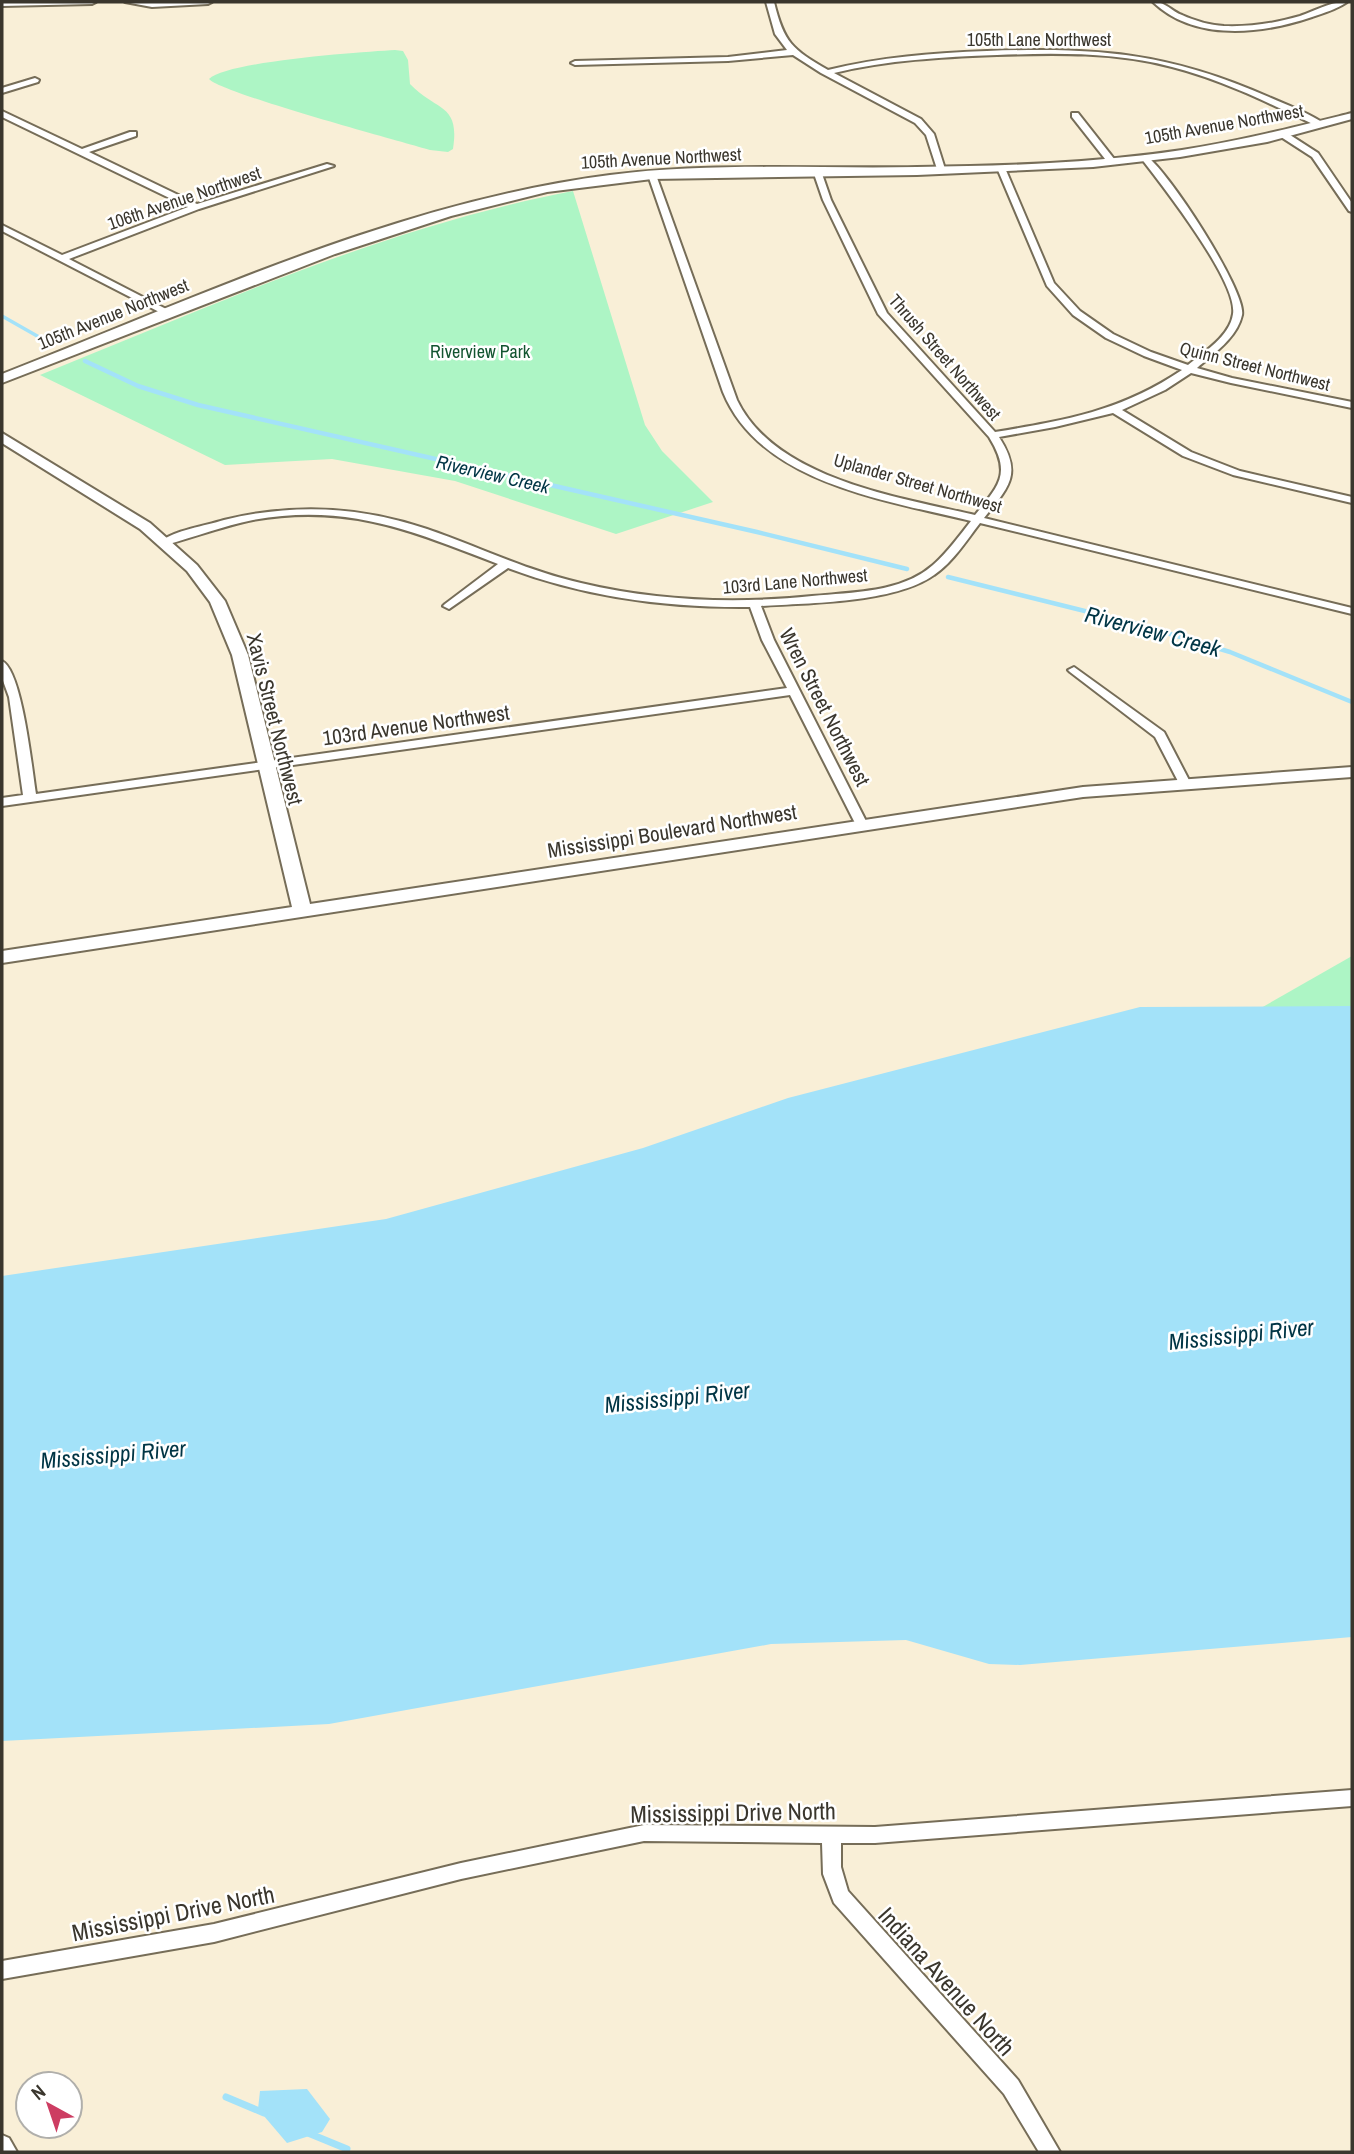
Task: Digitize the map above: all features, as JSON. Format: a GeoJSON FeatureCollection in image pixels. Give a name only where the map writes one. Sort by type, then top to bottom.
{"type":"FeatureCollection","features":[{"type":"Feature","properties":{"kind":"street"},"geometry":{"type":"LineString","coordinates":[[2,4],[92,2]]}},
{"type":"Feature","properties":{"kind":"street"},"geometry":{"type":"LineString","coordinates":[[129,2],[208,2]]}},
{"type":"Feature","properties":{"kind":"street"},"geometry":{"type":"LineString","coordinates":[[770,2],[778,34],[794,52],[918,121],[930,134],[941,169]]}},
{"type":"Feature","properties":{"kind":"street"},"geometry":{"type":"LineString","coordinates":[[1157,2],[1171,13],[1187,20],[1246,28],[1287,23],[1343,2]]}},
{"type":"Feature","properties":{"kind":"street","name":"105th Lane Northwest"},"geometry":{"type":"LineString","coordinates":[[830,72],[876,61],[926,55],[1049,51],[1115,54],[1187,68],[1271,101],[1322,125]]}},
{"type":"Feature","properties":{"kind":"street"},"geometry":{"type":"LineString","coordinates":[[575,63],[739,58],[794,52]]}},
{"type":"Feature","properties":{"kind":"street"},"geometry":{"type":"LineString","coordinates":[[2,91],[36,80]]}},
{"type":"Feature","properties":{"kind":"street"},"geometry":{"type":"LineString","coordinates":[[2,114],[195,207]]}},
{"type":"Feature","properties":{"kind":"street"},"geometry":{"type":"LineString","coordinates":[[1075,115],[1112,162]]}},
{"type":"Feature","properties":{"kind":"street","name":"105th Avenue Northwest"},"geometry":{"type":"LineString","coordinates":[[2,379],[292,264],[494,198],[575,182],[652,175],[1002,168],[1112,162],[1227,147],[1352,116]]}},
{"type":"Feature","properties":{"kind":"street"},"geometry":{"type":"LineString","coordinates":[[82,152],[133,134]]}},
{"type":"Feature","properties":{"kind":"street"},"geometry":{"type":"LineString","coordinates":[[1284,135],[1315,155],[1352,209]]}},
{"type":"Feature","properties":{"kind":"street"},"geometry":{"type":"LineString","coordinates":[[993,435],[1076,421],[1148,397],[1192,369],[1234,325],[1238,306],[1231,288],[1174,193],[1145,158]]}},
{"type":"Feature","properties":{"kind":"street","name":"106th Avenue Northwest"},"geometry":{"type":"LineString","coordinates":[[61,259],[195,207],[330,166]]}},
{"type":"Feature","properties":{"kind":"street","name":"Quinn Street Northwest"},"geometry":{"type":"LineString","coordinates":[[1002,168],[1045,275],[1063,301],[1083,317],[1112,336],[1192,369],[1352,405]]}},
{"type":"Feature","properties":{"kind":"street","name":"Thrush Street Northwest"},"geometry":{"type":"LineString","coordinates":[[817,171],[827,200],[883,314],[993,435],[1005,452],[1009,471],[1001,488],[977,519]]}},
{"type":"Feature","properties":{"kind":"street","name":"Uplander Street Northwest"},"geometry":{"type":"LineString","coordinates":[[652,175],[734,406],[745,424],[784,456],[825,475],[891,498],[1352,611]]}},
{"type":"Feature","properties":{"kind":"street"},"geometry":{"type":"LineString","coordinates":[[2,228],[167,313]]}},
{"type":"Feature","properties":{"kind":"street"},"geometry":{"type":"LineString","coordinates":[[1115,410],[1199,459],[1237,473],[1352,500]]}},
{"type":"Feature","properties":{"kind":"street","name":"Xavis Street Northwest"},"geometry":{"type":"LineString","coordinates":[[2,437],[116,506],[165,542],[207,586],[229,625],[240,655],[302,910]]}},
{"type":"Feature","properties":{"kind":"street","name":"103rd Lane Northwest"},"geometry":{"type":"LineString","coordinates":[[165,542],[250,517],[298,512],[344,513],[390,522],[550,578],[615,595],[699,604],[755,606],[870,593],[908,584],[937,568],[977,519]]}},
{"type":"Feature","properties":{"kind":"street"},"geometry":{"type":"LineString","coordinates":[[449,606],[507,563]]}},
{"type":"Feature","properties":{"kind":"street","name":"Wren Street Northwest"},"geometry":{"type":"LineString","coordinates":[[755,606],[768,640],[862,825]]}},
{"type":"Feature","properties":{"kind":"street"},"geometry":{"type":"LineString","coordinates":[[2,664],[15,697],[30,798]]}},
{"type":"Feature","properties":{"kind":"street"},"geometry":{"type":"LineString","coordinates":[[1074,670],[1160,735],[1185,784]]}},
{"type":"Feature","properties":{"kind":"street","name":"103rd Avenue Northwest"},"geometry":{"type":"LineString","coordinates":[[2,802],[794,691]]}},
{"type":"Feature","properties":{"kind":"street","name":"Mississippi Boulevard Northwest"},"geometry":{"type":"LineString","coordinates":[[2,957],[1092,791],[1352,772]]}},
{"type":"Feature","properties":{"kind":"street","name":"Mississippi Drive North"},"geometry":{"type":"LineString","coordinates":[[2,1970],[214,1933],[461,1871],[644,1833],[875,1835],[1352,1798]]}},
{"type":"Feature","properties":{"kind":"street","name":"Indiana Avenue North"},"geometry":{"type":"LineString","coordinates":[[831,1835],[829,1862],[832,1878],[841,1897],[1011,2087],[1050,2152]]}},
{"type":"Feature","properties":{"kind":"street"},"geometry":{"type":"LineString","coordinates":[[2,2145],[7,2152]]}},
{"type":"Feature","properties":{"kind":"green space"},"geometry":{"type":"Polygon","coordinates":[[[403,51],[408,60],[410,84],[450,116],[454,134],[453,149],[448,152],[430,150],[312,116],[244,95],[209,79],[241,67],[268,62],[403,51]]]}},
{"type":"Feature","properties":{"kind":"green space","name":"Riverview Park"},"geometry":{"type":"Polygon","coordinates":[[[573,191],[645,425],[662,451],[713,502],[616,534],[455,481],[332,459],[225,465],[40,375],[236,295],[369,246],[504,206],[573,191]]]}},
{"type":"Feature","properties":{"kind":"green space"},"geometry":{"type":"Polygon","coordinates":[[[1352,956],[1352,1021],[1224,1029],[1352,956]]]}},
{"type":"Feature","properties":{"kind":"water","name":"Mississippi River"},"geometry":{"type":"Polygon","coordinates":[[[1352,1006],[1352,1637],[1020,1665],[989,1664],[906,1640],[771,1644],[329,1724],[2,1741],[2,1276],[386,1219],[643,1148],[788,1098],[1140,1007],[1352,1006]]]}},
{"type":"Feature","properties":{"kind":"water"},"geometry":{"type":"Polygon","coordinates":[[[307,2089],[330,2119],[322,2132],[287,2143],[258,2109],[260,2091],[307,2089]]]}},
{"type":"Feature","properties":{"kind":"waterway","name":"Riverview Creek"},"geometry":{"type":"LineString","coordinates":[[2,316],[53,345]]}},
{"type":"Feature","properties":{"kind":"waterway","name":"Riverview Creek"},"geometry":{"type":"LineString","coordinates":[[85,361],[138,386],[198,405],[757,532],[907,569]]}},
{"type":"Feature","properties":{"kind":"waterway","name":"Riverview Creek"},"geometry":{"type":"LineString","coordinates":[[948,577],[1137,624],[1230,652],[1352,702]]}},
{"type":"Feature","properties":{"kind":"waterway"},"geometry":{"type":"LineString","coordinates":[[226,2097],[264,2113]]}},
{"type":"Feature","properties":{"kind":"waterway"},"geometry":{"type":"LineString","coordinates":[[308,2133],[347,2149]]}}]}
